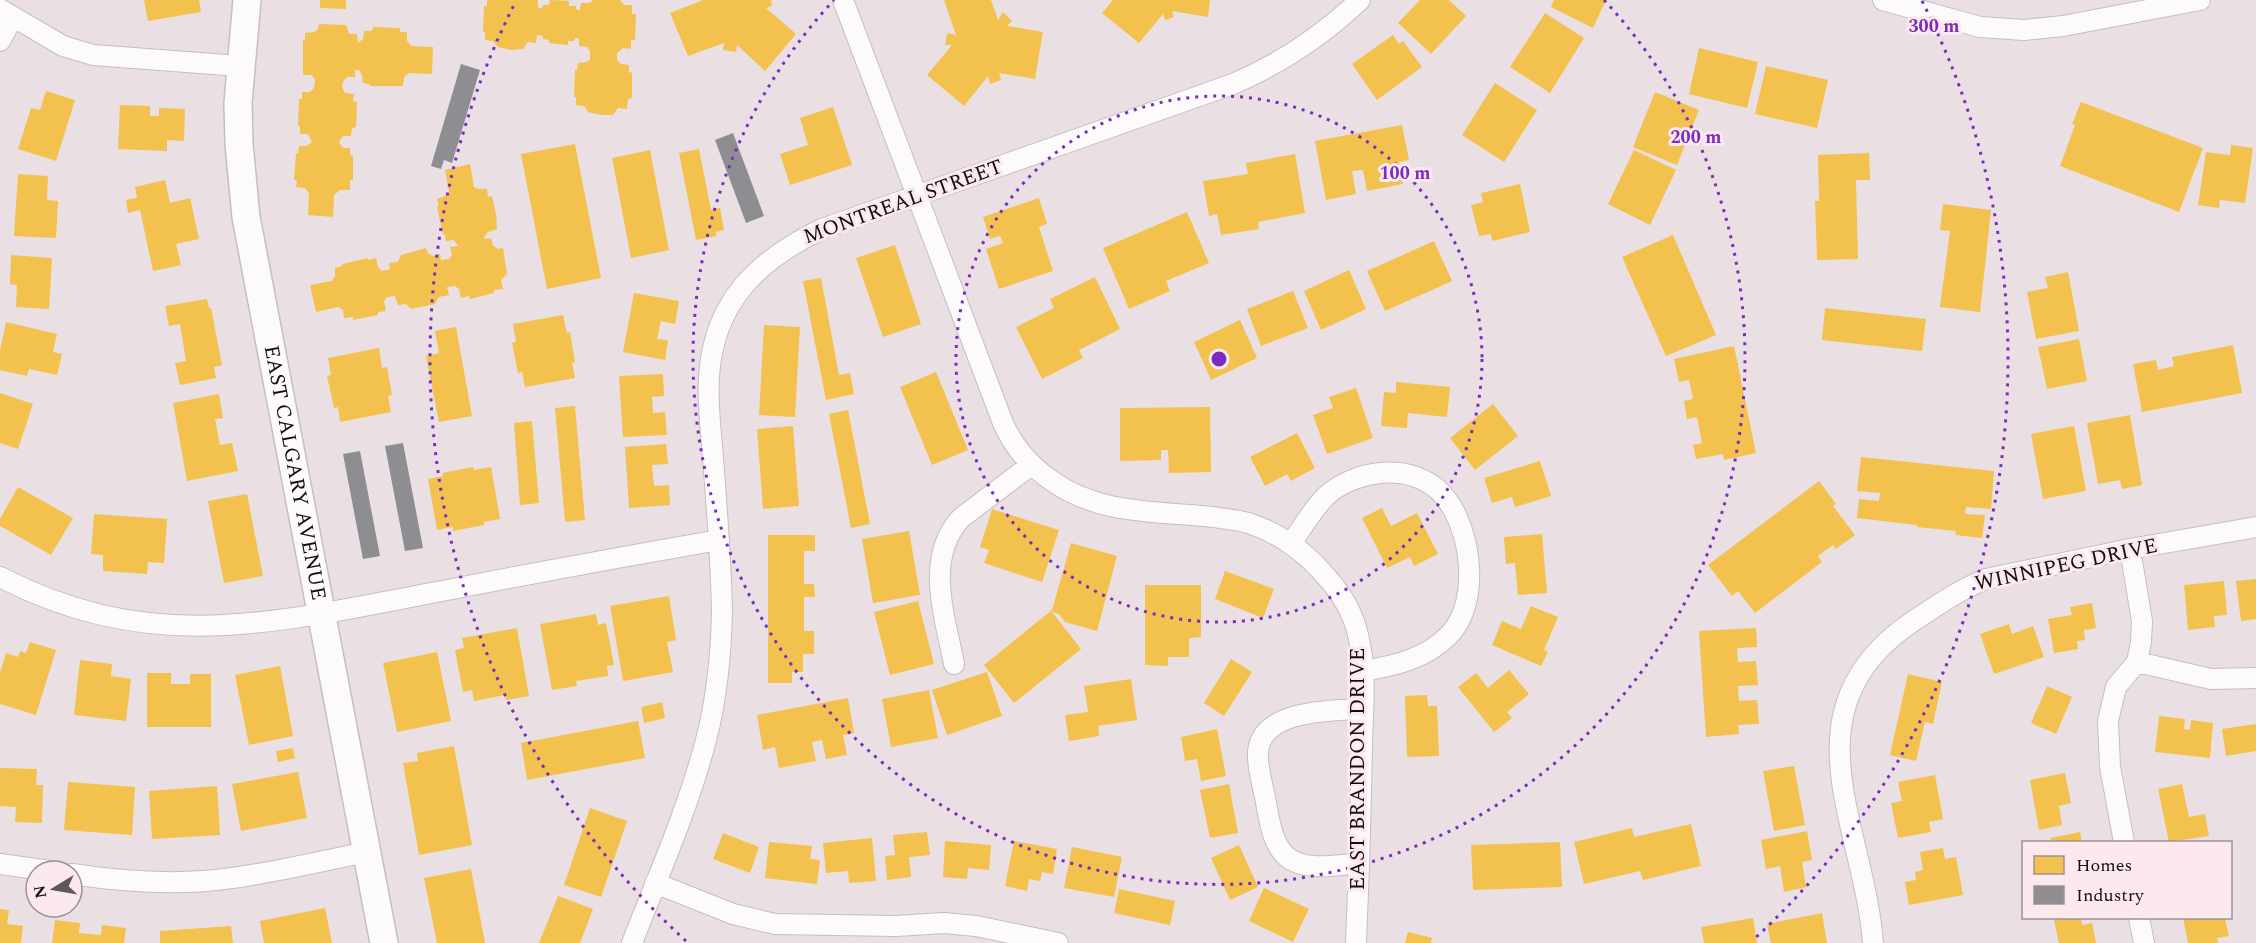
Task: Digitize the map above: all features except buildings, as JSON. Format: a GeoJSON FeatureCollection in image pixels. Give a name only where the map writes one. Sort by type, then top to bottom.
{"type":"FeatureCollection","features":[{"type":"Feature","properties":{"kind":"street","name":"EAST CALGARY AVENUE"},"geometry":{"type":"LineString","coordinates":[[247,0],[240,66],[239,144],[246,217],[384,943]]}},
{"type":"Feature","properties":{"kind":"street","name":"EAST BRANDON DRIVE"},"geometry":{"type":"LineString","coordinates":[[843,0],[1003,423],[1015,447],[1031,465],[1062,489],[1097,504],[1132,511],[1198,516],[1248,523],[1292,544],[1318,567],[1341,596],[1358,634],[1362,671],[1356,943]]}},
{"type":"Feature","properties":{"kind":"street","name":"MONTREAL STREET"},"geometry":{"type":"LineString","coordinates":[[632,943],[698,770],[714,705],[722,643],[722,602],[709,377],[717,333],[727,309],[754,272],[774,255],[822,229],[1258,73],[1315,38],[1360,0]]}},
{"type":"Feature","properties":{"kind":"street"},"geometry":{"type":"LineString","coordinates":[[1884,0],[1980,27],[2024,30],[2063,26],[2200,0]]}},
{"type":"Feature","properties":{"kind":"street"},"geometry":{"type":"LineString","coordinates":[[0,41],[6,13],[63,46],[93,55],[240,66]]}},
{"type":"Feature","properties":{"kind":"street"},"geometry":{"type":"LineString","coordinates":[[954,664],[939,583],[944,545],[961,518],[1031,465]]}},
{"type":"Feature","properties":{"kind":"street"},"geometry":{"type":"LineString","coordinates":[[1292,544],[1326,496],[1340,486],[1371,474],[1405,473],[1422,479],[1437,489],[1448,501],[1464,538],[1468,559],[1467,602],[1460,620],[1450,635],[1418,657],[1396,665],[1362,671]]}},
{"type":"Feature","properties":{"kind":"street","name":"WINNIPEG DRIVE"},"geometry":{"type":"LineString","coordinates":[[1873,943],[1872,927],[1839,758],[1840,733],[1845,708],[1856,681],[1868,661],[1891,636],[1965,588],[1986,579],[2130,549],[2256,527]]}},
{"type":"Feature","properties":{"kind":"street"},"geometry":{"type":"LineString","coordinates":[[0,577],[26,590],[108,617],[193,627],[247,625],[719,540]]}},
{"type":"Feature","properties":{"kind":"street"},"geometry":{"type":"LineString","coordinates":[[2124,841],[2110,766],[2108,721],[2116,687],[2137,662],[2141,642],[2142,621],[2130,549]]}},
{"type":"Feature","properties":{"kind":"street"},"geometry":{"type":"LineString","coordinates":[[2137,662],[2211,679],[2256,678]]}},
{"type":"Feature","properties":{"kind":"street"},"geometry":{"type":"LineString","coordinates":[[1359,863],[1310,865],[1297,862],[1287,856],[1279,846],[1271,828],[1257,754],[1263,734],[1270,726],[1280,721],[1316,713],[1362,709]]}},
{"type":"Feature","properties":{"kind":"street"},"geometry":{"type":"LineString","coordinates":[[84,876],[133,882],[200,881],[232,878],[367,852]]}},
{"type":"Feature","properties":{"kind":"street"},"geometry":{"type":"LineString","coordinates":[[0,864],[24,867]]}},
{"type":"Feature","properties":{"kind":"street"},"geometry":{"type":"LineString","coordinates":[[656,883],[733,914],[760,922],[805,926],[851,924],[880,934],[944,923],[976,926],[1058,943]]}},
{"type":"Feature","properties":{"kind":"street"},"geometry":{"type":"LineString","coordinates":[[2139,919],[2144,943]]}}]}
